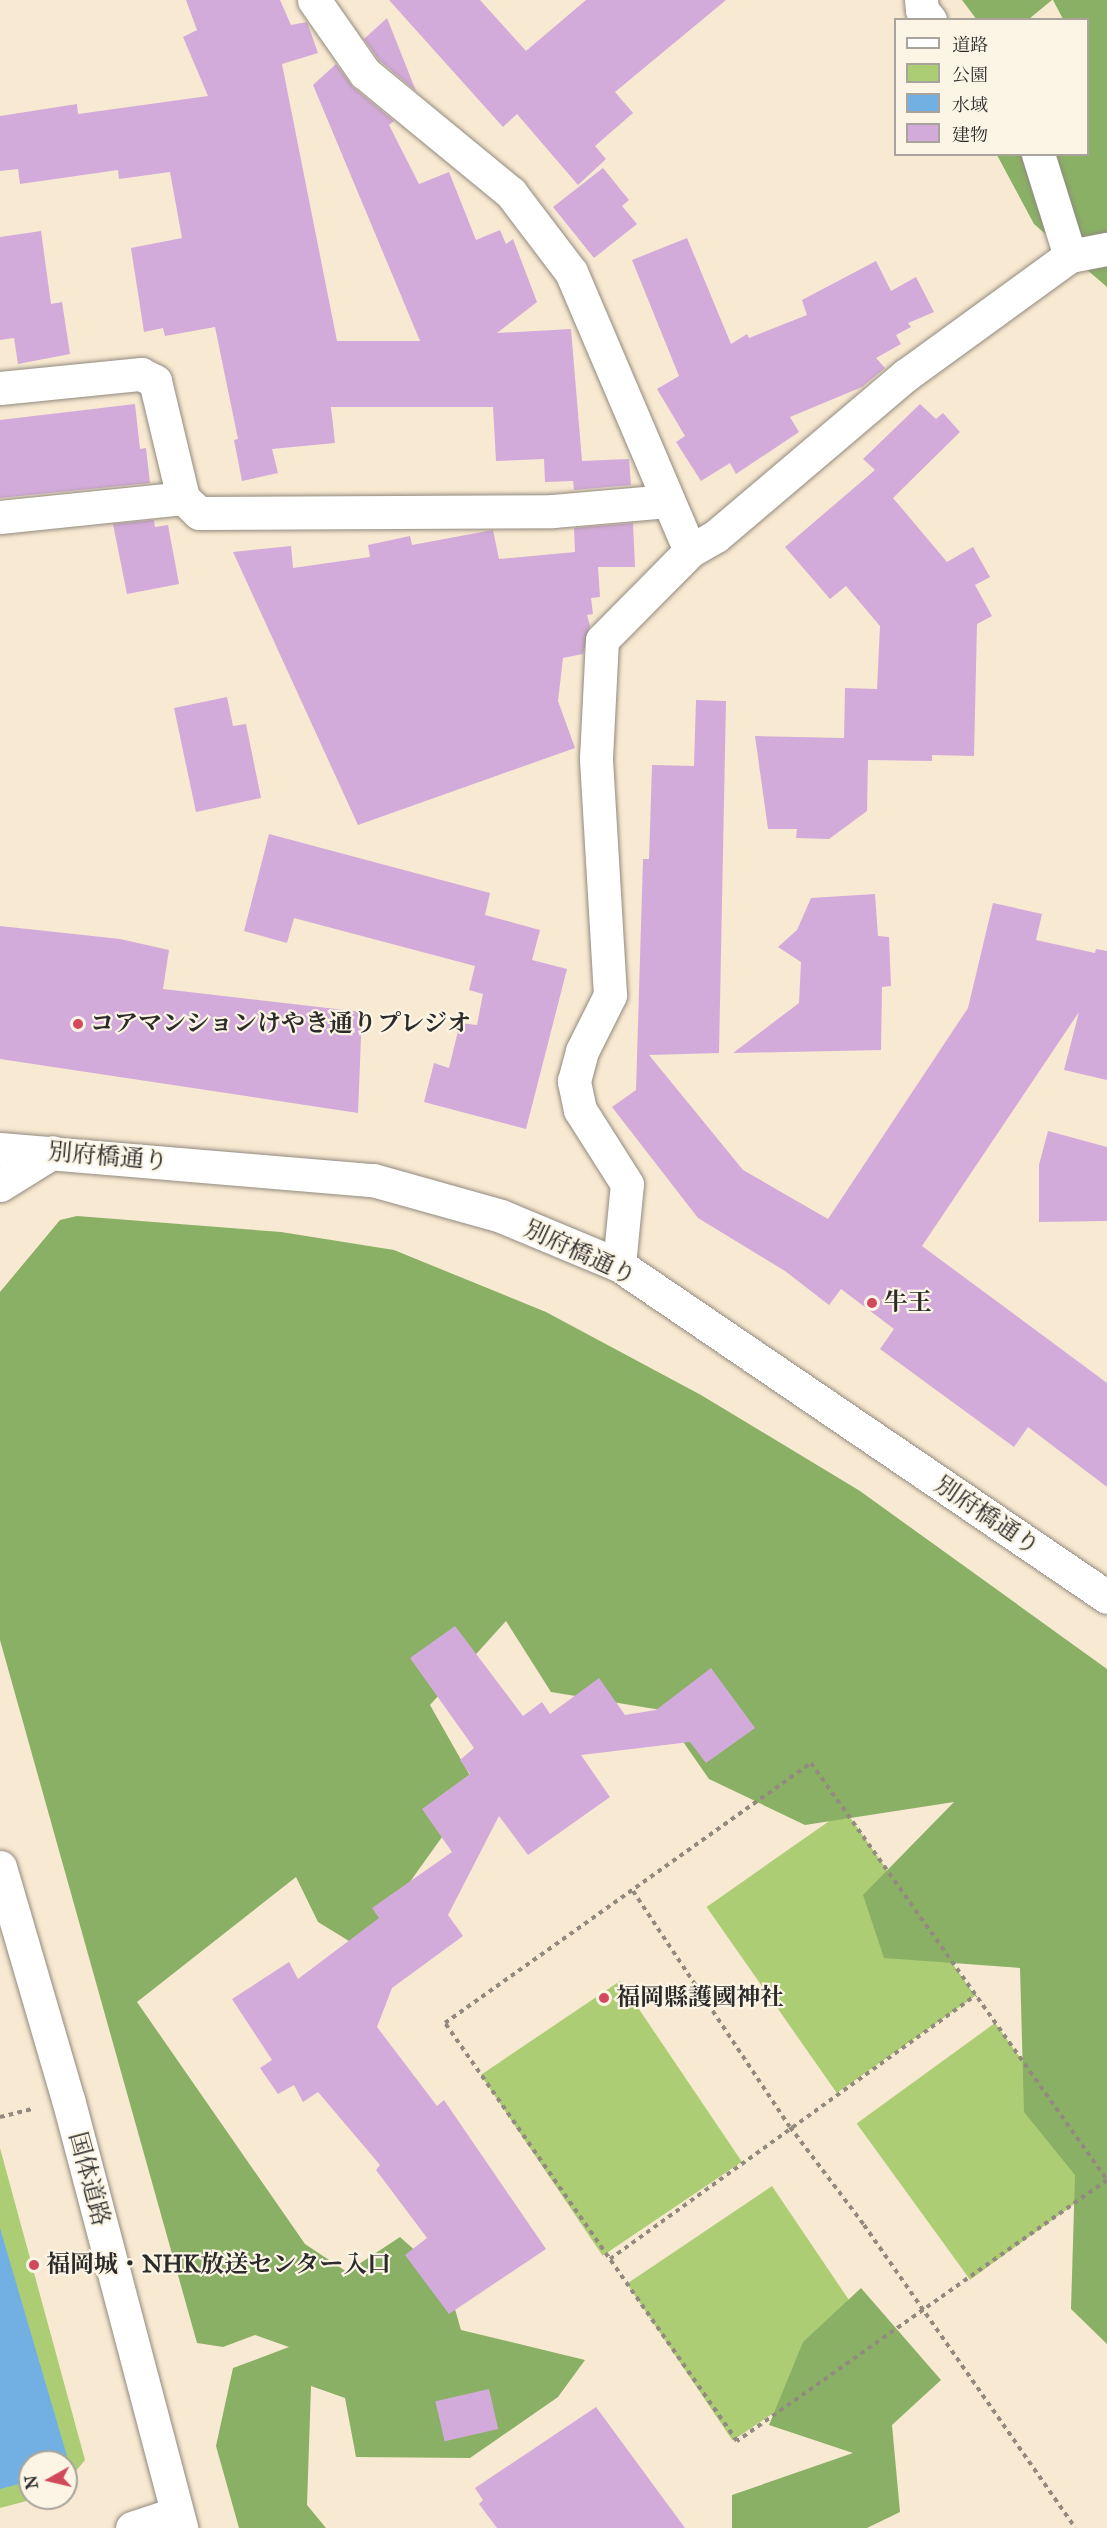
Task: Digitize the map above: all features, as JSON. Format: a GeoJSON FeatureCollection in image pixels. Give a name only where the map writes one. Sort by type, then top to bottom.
{"type":"FeatureCollection","features":[{"type":"Feature","properties":{"kind":"main road"},"geometry":{"type":"LineString","coordinates":[[314,0],[364,73],[511,192],[571,272],[690,551]]}},
{"type":"Feature","properties":{"kind":"main road"},"geometry":{"type":"LineString","coordinates":[[921,0],[922,10],[928,18]]}},
{"type":"Feature","properties":{"kind":"main road"},"geometry":{"type":"LineString","coordinates":[[1039,156],[1070,256]]}},
{"type":"Feature","properties":{"kind":"main road"},"geometry":{"type":"LineString","coordinates":[[619,1265],[627,1184],[580,1110],[574,1081],[582,1051],[610,995],[596,758],[602,640],[690,551],[716,536],[906,375],[1070,256],[1107,249]]}},
{"type":"Feature","properties":{"kind":"main road"},"geometry":{"type":"LineString","coordinates":[[0,388],[141,374],[155,381],[183,498],[199,513],[553,511],[668,501]]}},
{"type":"Feature","properties":{"kind":"main road"},"geometry":{"type":"LineString","coordinates":[[0,517],[183,498]]}},
{"type":"Feature","properties":{"kind":"main road","name":"別府橋通り"},"geometry":{"type":"LineString","coordinates":[[0,1149],[373,1180],[501,1216],[619,1265],[1107,1597]]}},
{"type":"Feature","properties":{"kind":"main road"},"geometry":{"type":"LineString","coordinates":[[0,1185],[53,1152]]}},
{"type":"Feature","properties":{"kind":"main road","name":"国体道路"},"geometry":{"type":"LineString","coordinates":[[0,1867],[68,2099],[179,2520]]}},
{"type":"Feature","properties":{"kind":"main road"},"geometry":{"type":"LineString","coordinates":[[132,2528],[179,2520]]}},
{"type":"Feature","properties":{"kind":"path"},"geometry":{"type":"LineString","coordinates":[[811,1763],[976,1995],[1107,2180],[737,2441],[445,2024],[811,1763]]}},
{"type":"Feature","properties":{"kind":"path"},"geometry":{"type":"LineString","coordinates":[[633,1891],[790,2127],[923,2311],[1075,2528]]}},
{"type":"Feature","properties":{"kind":"path"},"geometry":{"type":"LineString","coordinates":[[610,2259],[976,1995]]}},
{"type":"Feature","properties":{"kind":"green space"},"geometry":{"type":"Polygon","coordinates":[[[962,0],[1052,0],[1030,18],[976,18],[962,0]]]}},
{"type":"Feature","properties":{"kind":"green space"},"geometry":{"type":"Polygon","coordinates":[[[1053,0],[1107,0],[1107,287],[1034,224],[998,156],[1089,156],[1089,18],[1062,18],[1053,0]]]}},
{"type":"Feature","properties":{"kind":"green space"},"geometry":{"type":"Polygon","coordinates":[[[77,1216],[281,1232],[394,1250],[546,1312],[701,1395],[860,1491],[1107,1669],[1107,2344],[1071,2309],[1075,2175],[1024,2112],[1020,1968],[884,1958],[863,1895],[954,1802],[805,1825],[709,1779],[661,1710],[551,1692],[506,1621],[430,1705],[477,1788],[362,1949],[318,1922],[296,1877],[137,2002],[305,2244],[347,2272],[400,2237],[446,2278],[461,2330],[585,2360],[558,2397],[470,2458],[356,2457],[345,2398],[311,2386],[307,2505],[326,2528],[239,2528],[216,2446],[233,2368],[289,2347],[255,2335],[223,2347],[197,2343],[0,1640],[0,1292],[60,1220],[77,1216]]]}},
{"type":"Feature","properties":{"kind":"green space"},"geometry":{"type":"Polygon","coordinates":[[[845,1810],[975,1996],[837,2093],[707,1907],[845,1810]]]}},
{"type":"Feature","properties":{"kind":"green space"},"geometry":{"type":"Polygon","coordinates":[[[620,1981],[742,2162],[603,2256],[481,2075],[620,1981]]]}},
{"type":"Feature","properties":{"kind":"green space"},"geometry":{"type":"Polygon","coordinates":[[[995,2023],[1107,2180],[970,2280],[857,2124],[995,2023]]]}},
{"type":"Feature","properties":{"kind":"green space"},"geometry":{"type":"Polygon","coordinates":[[[0,2148],[85,2460],[78,2468],[78,2450],[18,2450],[18,2503],[0,2508],[0,2148]]]}},
{"type":"Feature","properties":{"kind":"green space"},"geometry":{"type":"Polygon","coordinates":[[[772,2186],[878,2343],[733,2441],[627,2284],[772,2186]]]}},
{"type":"Feature","properties":{"kind":"green space"},"geometry":{"type":"Polygon","coordinates":[[[861,2288],[941,2380],[892,2425],[900,2512],[867,2528],[732,2528],[732,2495],[853,2453],[769,2425],[803,2342],[861,2288]]]}},
{"type":"Feature","properties":{"kind":"water"},"geometry":{"type":"Polygon","coordinates":[[[0,2228],[65,2450],[18,2450],[18,2484],[0,2489],[0,2228]]]}},
{"type":"Feature","properties":{"kind":"building"},"geometry":{"type":"Polygon","coordinates":[[[186,0],[280,0],[291,25],[307,22],[318,53],[282,64],[337,341],[420,341],[313,85],[336,64],[353,87],[394,121],[389,125],[419,184],[449,172],[476,240],[500,230],[506,244],[513,239],[537,302],[497,333],[571,329],[582,461],[629,459],[631,485],[574,490],[573,481],[545,482],[544,459],[496,461],[493,407],[331,407],[335,443],[272,449],[278,473],[242,481],[234,440],[238,439],[215,327],[165,336],[163,328],[144,332],[131,248],[182,238],[170,172],[119,179],[118,170],[20,184],[18,169],[0,171],[0,116],[77,104],[78,114],[208,96],[183,37],[197,30],[186,0]]]}},
{"type":"Feature","properties":{"kind":"building"},"geometry":{"type":"Polygon","coordinates":[[[389,0],[480,0],[526,51],[586,0],[726,0],[615,92],[633,113],[595,146],[606,159],[578,185],[517,114],[503,127],[389,0]]]}},
{"type":"Feature","properties":{"kind":"building"},"geometry":{"type":"Polygon","coordinates":[[[387,18],[416,91],[379,60],[364,39],[387,18]]]}},
{"type":"Feature","properties":{"kind":"building"},"geometry":{"type":"Polygon","coordinates":[[[603,168],[629,200],[622,206],[637,224],[594,258],[553,207],[603,168]]]}},
{"type":"Feature","properties":{"kind":"building"},"geometry":{"type":"Polygon","coordinates":[[[41,231],[51,304],[62,302],[70,354],[18,364],[14,338],[0,340],[0,237],[41,231]]]}},
{"type":"Feature","properties":{"kind":"building"},"geometry":{"type":"Polygon","coordinates":[[[687,238],[731,344],[747,334],[749,338],[807,315],[802,300],[876,261],[891,291],[916,277],[934,312],[908,323],[911,327],[896,335],[901,344],[876,358],[885,368],[862,387],[790,417],[799,432],[736,474],[730,463],[701,481],[676,442],[685,436],[657,389],[679,376],[632,260],[687,238]]]}},
{"type":"Feature","properties":{"kind":"building"},"geometry":{"type":"Polygon","coordinates":[[[135,404],[140,449],[146,448],[150,483],[0,498],[0,420],[135,404]]]}},
{"type":"Feature","properties":{"kind":"building"},"geometry":{"type":"Polygon","coordinates":[[[920,404],[936,419],[943,413],[960,432],[893,498],[947,562],[973,547],[990,577],[975,585],[992,616],[977,624],[974,756],[932,755],[932,761],[868,760],[867,811],[829,839],[796,838],[797,829],[768,829],[755,736],[844,738],[845,688],[877,689],[880,626],[846,586],[830,599],[785,547],[875,470],[863,459],[920,404]]]}},
{"type":"Feature","properties":{"kind":"building"},"geometry":{"type":"Polygon","coordinates":[[[154,520],[155,527],[168,525],[179,584],[127,594],[113,524],[154,520]]]}},
{"type":"Feature","properties":{"kind":"building"},"geometry":{"type":"Polygon","coordinates":[[[633,523],[635,567],[598,567],[600,597],[591,598],[593,614],[587,615],[590,626],[583,654],[563,658],[558,701],[575,748],[358,825],[233,552],[291,546],[293,568],[370,557],[368,545],[410,536],[412,545],[493,530],[499,559],[575,552],[574,528],[633,523]]]}},
{"type":"Feature","properties":{"kind":"building"},"geometry":{"type":"Polygon","coordinates":[[[227,697],[233,726],[246,724],[261,798],[196,812],[174,708],[227,697]]]}},
{"type":"Feature","properties":{"kind":"building"},"geometry":{"type":"Polygon","coordinates":[[[696,700],[726,701],[719,1053],[649,1055],[743,1170],[828,1219],[968,1008],[993,903],[1042,914],[1036,940],[1095,953],[1096,949],[1107,951],[1107,1080],[1064,1070],[1079,1012],[922,1246],[1107,1383],[1107,1487],[1028,1427],[1014,1447],[880,1349],[894,1329],[841,1289],[829,1305],[785,1271],[698,1218],[612,1107],[636,1090],[643,859],[649,859],[652,765],[694,766],[696,700]]]}},
{"type":"Feature","properties":{"kind":"building"},"geometry":{"type":"Polygon","coordinates":[[[269,834],[490,893],[485,915],[540,930],[532,960],[567,969],[526,1129],[424,1102],[434,1063],[449,1068],[460,1023],[477,1025],[483,994],[469,990],[475,966],[294,918],[287,943],[244,931],[269,834]]]}},
{"type":"Feature","properties":{"kind":"building"},"geometry":{"type":"Polygon","coordinates":[[[875,894],[878,936],[889,937],[891,986],[882,987],[881,1050],[733,1053],[799,1003],[801,962],[778,947],[797,930],[811,898],[875,894]]]}},
{"type":"Feature","properties":{"kind":"building"},"geometry":{"type":"Polygon","coordinates":[[[0,926],[120,939],[169,950],[163,989],[362,1012],[358,1113],[0,1059],[0,926]]]}},
{"type":"Feature","properties":{"kind":"building"},"geometry":{"type":"Polygon","coordinates":[[[1048,1131],[1107,1147],[1107,1221],[1039,1222],[1039,1165],[1048,1131]]]}},
{"type":"Feature","properties":{"kind":"building"},"geometry":{"type":"Polygon","coordinates":[[[455,1626],[523,1716],[542,1702],[550,1714],[599,1678],[625,1715],[656,1710],[711,1668],[755,1728],[706,1763],[690,1742],[581,1755],[610,1797],[528,1855],[499,1816],[448,1915],[463,1936],[392,1988],[377,2027],[437,2106],[444,2100],[546,2249],[449,2314],[405,2255],[427,2238],[376,2170],[380,2165],[318,2092],[303,2102],[294,2085],[278,2094],[260,2068],[272,2060],[232,1999],[289,1962],[298,1979],[379,1918],[372,1908],[452,1852],[422,1809],[470,1774],[460,1760],[474,1748],[410,1658],[455,1626]]]}},
{"type":"Feature","properties":{"kind":"building"},"geometry":{"type":"Polygon","coordinates":[[[489,2389],[498,2429],[445,2441],[435,2401],[489,2389]]]}},
{"type":"Feature","properties":{"kind":"building"},"geometry":{"type":"Polygon","coordinates":[[[596,2407],[685,2528],[497,2528],[479,2504],[483,2500],[475,2488],[596,2407]]]}},
{"type":"Feature","properties":{"kind":"place","name":"コアマンションけやき通りプレジオ"},"geometry":{"type":"Point","coordinates":[78,1024]}},
{"type":"Feature","properties":{"kind":"place","name":"牛王"},"geometry":{"type":"Point","coordinates":[872,1303]}},
{"type":"Feature","properties":{"kind":"place","name":"福岡縣護國神社"},"geometry":{"type":"Point","coordinates":[604,1998]}},
{"type":"Feature","properties":{"kind":"place","name":"福岡城・NHK放送センター入口"},"geometry":{"type":"Point","coordinates":[34,2265]}}]}
